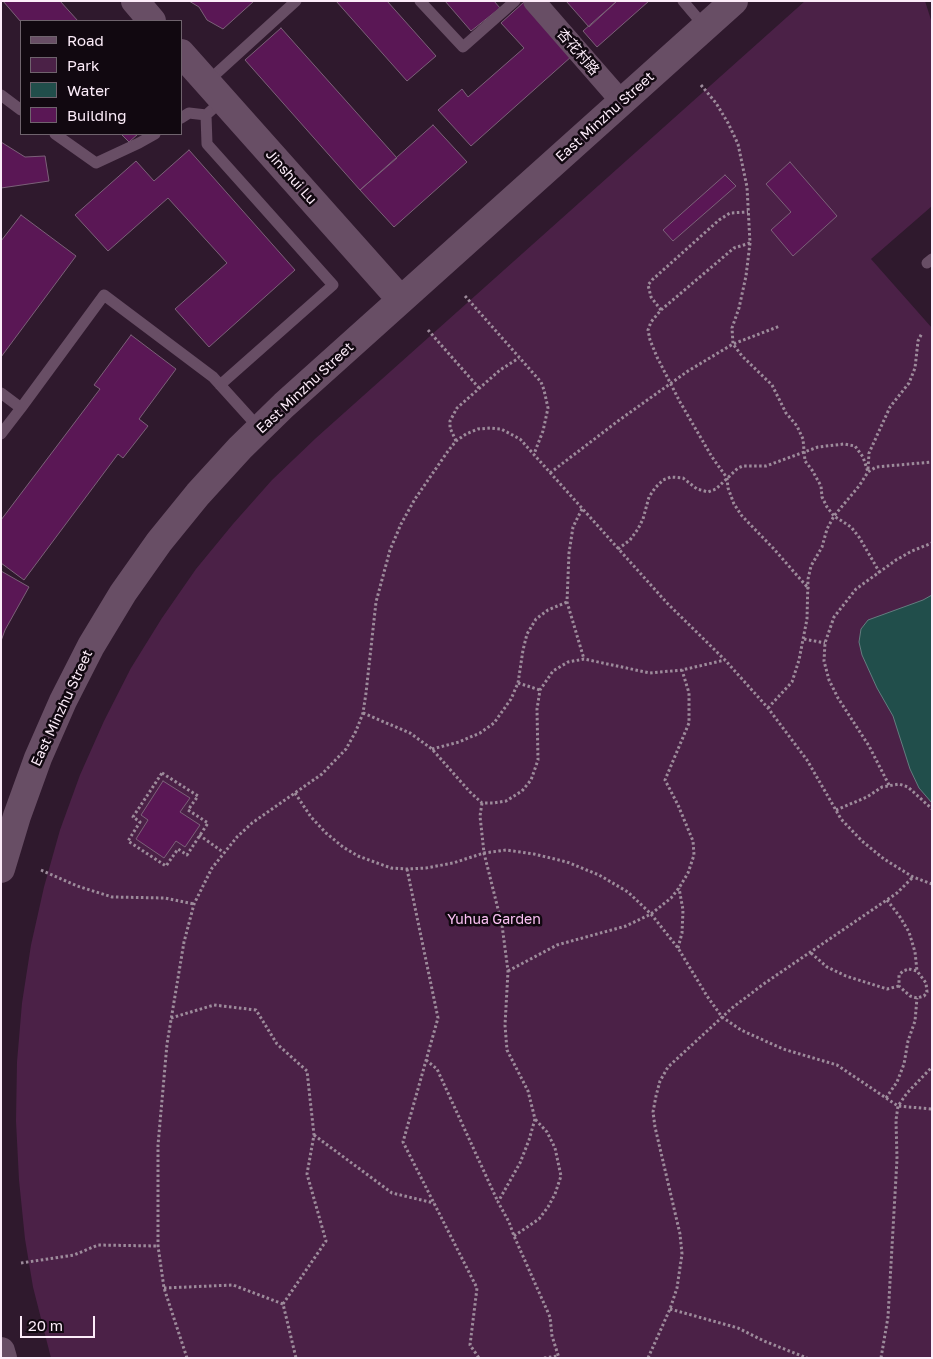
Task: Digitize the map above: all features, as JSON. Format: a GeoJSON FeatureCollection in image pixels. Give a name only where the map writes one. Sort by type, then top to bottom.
{"type":"FeatureCollection","features":[{"type":"Feature","properties":{"kind":"main road"},"geometry":{"type":"LineString","coordinates":[[135,1],[151,20]]}},
{"type":"Feature","properties":{"kind":"main road","name":"East Minzhu Street"},"geometry":{"type":"LineString","coordinates":[[1,869],[17,816],[38,758],[63,701],[91,646],[123,593],[159,542],[198,494],[260,429],[734,1]]}},
{"type":"Feature","properties":{"kind":"main road","name":"Jinshui Lu"},"geometry":{"type":"LineString","coordinates":[[182,54],[212,99],[401,300]]}},
{"type":"Feature","properties":{"kind":"main road"},"geometry":{"type":"LineString","coordinates":[[1,1351],[3,1358]]}},
{"type":"Feature","properties":{"kind":"street","name":"杏花村路"},"geometry":{"type":"LineString","coordinates":[[534,1],[622,102]]}},
{"type":"Feature","properties":{"kind":"lane"},"geometry":{"type":"LineString","coordinates":[[182,117],[212,99],[296,1]]}},
{"type":"Feature","properties":{"kind":"lane"},"geometry":{"type":"LineString","coordinates":[[420,1],[462,46],[515,1]]}},
{"type":"Feature","properties":{"kind":"lane"},"geometry":{"type":"LineString","coordinates":[[683,1],[705,27]]}},
{"type":"Feature","properties":{"kind":"lane"},"geometry":{"type":"LineString","coordinates":[[1,95],[20,109]]}},
{"type":"Feature","properties":{"kind":"lane"},"geometry":{"type":"LineString","coordinates":[[212,99],[207,144],[333,285],[220,385]]}},
{"type":"Feature","properties":{"kind":"lane"},"geometry":{"type":"LineString","coordinates":[[56,135],[96,163],[153,135]]}},
{"type":"Feature","properties":{"kind":"lane"},"geometry":{"type":"LineString","coordinates":[[1,434],[104,295],[213,377],[260,429]]}},
{"type":"Feature","properties":{"kind":"lane"},"geometry":{"type":"LineString","coordinates":[[1,393],[20,408]]}},
{"type":"Feature","properties":{"kind":"path"},"geometry":{"type":"LineString","coordinates":[[701,85],[716,103],[738,144],[747,187],[750,243],[744,284],[732,328],[733,344],[742,356],[772,385],[786,413],[797,426],[803,439],[805,460],[821,486],[822,497],[827,508],[834,516],[851,527],[880,573]]}},
{"type":"Feature","properties":{"kind":"path"},"geometry":{"type":"LineString","coordinates":[[661,310],[651,297],[648,285],[652,280],[719,220],[730,213],[748,212]]}},
{"type":"Feature","properties":{"kind":"path"},"geometry":{"type":"LineString","coordinates":[[750,243],[734,248],[661,310],[651,322],[648,330],[657,357],[704,444],[727,478],[728,488],[734,504],[742,516],[773,548],[808,589]]}},
{"type":"Feature","properties":{"kind":"path"},"geometry":{"type":"LineString","coordinates":[[465,296],[541,382],[548,408],[543,431],[534,454]]}},
{"type":"Feature","properties":{"kind":"path"},"geometry":{"type":"LineString","coordinates":[[550,473],[671,383],[733,344],[780,326]]}},
{"type":"Feature","properties":{"kind":"path"},"geometry":{"type":"LineString","coordinates":[[428,330],[479,388]]}},
{"type":"Feature","properties":{"kind":"path"},"geometry":{"type":"LineString","coordinates":[[868,472],[869,453],[890,407],[909,383],[915,368],[918,341],[922,333]]}},
{"type":"Feature","properties":{"kind":"path"},"geometry":{"type":"LineString","coordinates":[[456,441],[450,428],[453,414],[457,408],[500,370],[519,358]]}},
{"type":"Feature","properties":{"kind":"path"},"geometry":{"type":"LineString","coordinates":[[188,1358],[164,1288],[158,1246],[158,1145],[167,1044],[184,942],[194,904],[207,877],[223,852],[252,823],[322,774],[335,762],[351,740],[363,712],[376,602],[390,550],[414,499],[456,441],[466,434],[478,429],[501,429],[520,439],[667,603],[725,660],[768,708],[807,760],[841,819],[862,841],[884,859],[913,877],[932,884]]}},
{"type":"Feature","properties":{"kind":"path"},"geometry":{"type":"LineString","coordinates":[[618,549],[630,540],[638,529],[649,497],[655,488],[663,480],[671,477],[683,478],[697,489],[708,492],[716,489],[738,468],[743,466],[766,466],[818,447],[837,444],[855,446],[863,457],[868,472]]}},
{"type":"Feature","properties":{"kind":"path"},"geometry":{"type":"LineString","coordinates":[[768,708],[792,682],[804,639],[811,566],[822,547],[827,529],[834,516],[853,494],[868,472],[888,465],[932,462]]}},
{"type":"Feature","properties":{"kind":"path"},"geometry":{"type":"LineString","coordinates":[[582,508],[573,527],[567,602],[584,659]]}},
{"type":"Feature","properties":{"kind":"path"},"geometry":{"type":"LineString","coordinates":[[889,785],[869,746],[838,698],[829,680],[824,661],[825,643],[834,617],[856,589],[896,560],[932,543]]}},
{"type":"Feature","properties":{"kind":"path"},"geometry":{"type":"LineString","coordinates":[[432,748],[459,742],[480,733],[494,723],[511,699],[518,683],[527,634],[536,619],[548,610],[567,602]]}},
{"type":"Feature","properties":{"kind":"path"},"geometry":{"type":"LineString","coordinates":[[804,639],[825,643]]}},
{"type":"Feature","properties":{"kind":"path"},"geometry":{"type":"LineString","coordinates":[[363,712],[410,733],[432,748],[470,792],[482,802],[494,803],[506,801],[522,791],[531,780],[538,760],[537,709],[540,690],[552,671],[568,662],[584,659],[650,674],[682,670],[725,660]]}},
{"type":"Feature","properties":{"kind":"path"},"geometry":{"type":"LineString","coordinates":[[508,971],[557,945],[626,926],[651,914],[671,898],[688,873],[694,855],[694,841],[665,780],[689,723],[690,693],[682,670]]}},
{"type":"Feature","properties":{"kind":"path"},"geometry":{"type":"LineString","coordinates":[[518,683],[540,690]]}},
{"type":"Feature","properties":{"kind":"path"},"geometry":{"type":"LineString","coordinates":[[162,773],[198,796],[188,810],[208,824],[200,836],[187,855],[178,849],[166,866],[128,841],[140,822],[133,817],[162,773]]}},
{"type":"Feature","properties":{"kind":"path"},"geometry":{"type":"LineString","coordinates":[[836,810],[868,798],[882,787],[899,784],[908,788],[932,809]]}},
{"type":"Feature","properties":{"kind":"path"},"geometry":{"type":"LineString","coordinates":[[295,793],[311,817],[343,847],[358,856],[391,868],[407,870],[453,863],[484,853],[506,850],[567,862],[599,875],[628,892],[651,914],[678,948],[722,1017],[741,1030],[775,1045],[836,1065],[898,1106],[932,1109]]}},
{"type":"Feature","properties":{"kind":"path"},"geometry":{"type":"LineString","coordinates":[[482,802],[480,816],[484,853],[502,925],[508,971],[505,1025],[507,1050],[528,1091],[535,1119],[547,1132],[555,1148],[560,1176],[555,1194],[548,1208],[539,1219],[514,1236]]}},
{"type":"Feature","properties":{"kind":"path"},"geometry":{"type":"LineString","coordinates":[[200,836],[223,852]]}},
{"type":"Feature","properties":{"kind":"path"},"geometry":{"type":"LineString","coordinates":[[41,870],[78,886],[112,897],[165,898],[194,904]]}},
{"type":"Feature","properties":{"kind":"path"},"geometry":{"type":"LineString","coordinates":[[407,870],[438,1018],[403,1142],[477,1288],[470,1345],[479,1358]]}},
{"type":"Feature","properties":{"kind":"path"},"geometry":{"type":"LineString","coordinates":[[648,1358],[670,1309],[677,1288],[682,1254],[680,1234],[653,1112],[660,1081],[668,1067],[722,1017],[765,983],[897,893],[913,877]]}},
{"type":"Feature","properties":{"kind":"path"},"geometry":{"type":"LineString","coordinates":[[678,948],[682,934],[683,910],[679,888]]}},
{"type":"Feature","properties":{"kind":"path"},"geometry":{"type":"LineString","coordinates":[[887,900],[909,932],[915,952],[917,971],[926,983],[927,992],[924,996],[917,998],[910,996],[899,986],[899,975],[909,969],[917,971]]}},
{"type":"Feature","properties":{"kind":"path"},"geometry":{"type":"LineString","coordinates":[[811,953],[827,967],[846,976],[887,989],[899,986]]}},
{"type":"Feature","properties":{"kind":"path"},"geometry":{"type":"LineString","coordinates":[[927,992],[932,994]]}},
{"type":"Feature","properties":{"kind":"path"},"geometry":{"type":"LineString","coordinates":[[886,1098],[897,1082],[904,1064],[908,1041],[915,1022],[917,998]]}},
{"type":"Feature","properties":{"kind":"path"},"geometry":{"type":"LineString","coordinates":[[171,1018],[214,1006],[256,1010],[277,1044],[307,1071],[314,1134],[308,1174],[326,1241],[283,1304],[296,1358]]}},
{"type":"Feature","properties":{"kind":"path"},"geometry":{"type":"LineString","coordinates":[[426,1060],[437,1070],[509,1222],[550,1317],[552,1336],[559,1357],[544,1358]]}},
{"type":"Feature","properties":{"kind":"path"},"geometry":{"type":"LineString","coordinates":[[881,1358],[888,1317],[897,1160],[896,1120],[898,1106],[932,1067]]}},
{"type":"Feature","properties":{"kind":"path"},"geometry":{"type":"LineString","coordinates":[[498,1202],[520,1163],[535,1119]]}},
{"type":"Feature","properties":{"kind":"path"},"geometry":{"type":"LineString","coordinates":[[314,1134],[392,1193],[435,1204]]}},
{"type":"Feature","properties":{"kind":"path"},"geometry":{"type":"LineString","coordinates":[[21,1262],[74,1255],[98,1245],[158,1246]]}},
{"type":"Feature","properties":{"kind":"path"},"geometry":{"type":"LineString","coordinates":[[164,1288],[233,1285],[283,1304]]}},
{"type":"Feature","properties":{"kind":"path"},"geometry":{"type":"LineString","coordinates":[[670,1309],[738,1328],[764,1341],[807,1358]]}},
{"type":"Feature","properties":{"kind":"green space","name":"Yuhua Garden"},"geometry":{"type":"Polygon","coordinates":[[[805,1],[925,1],[932,23],[932,206],[871,259],[932,328],[932,1358],[51,1358],[33,1287],[25,1239],[19,1180],[16,1121],[17,1062],[22,1003],[31,945],[44,887],[60,830],[80,775],[104,721],[131,668],[162,618],[196,569],[272,480],[316,438],[805,1]]]}},
{"type":"Feature","properties":{"kind":"water"},"geometry":{"type":"Polygon","coordinates":[[[932,595],[932,803],[919,788],[910,769],[893,716],[877,688],[862,655],[859,642],[861,629],[868,620],[932,595]]]}},
{"type":"Feature","properties":{"kind":"building"},"geometry":{"type":"Polygon","coordinates":[[[3,1],[60,1],[77,20],[20,20],[3,1]]]}},
{"type":"Feature","properties":{"kind":"building"},"geometry":{"type":"Polygon","coordinates":[[[189,1],[254,1],[223,29],[207,20],[199,7],[189,1]]]}},
{"type":"Feature","properties":{"kind":"building"},"geometry":{"type":"Polygon","coordinates":[[[336,1],[387,1],[436,56],[407,81],[336,1]]]}},
{"type":"Feature","properties":{"kind":"building"},"geometry":{"type":"Polygon","coordinates":[[[445,1],[494,1],[500,8],[471,31],[445,1]]]}},
{"type":"Feature","properties":{"kind":"building"},"geometry":{"type":"Polygon","coordinates":[[[566,1],[617,1],[589,27],[566,1]]]}},
{"type":"Feature","properties":{"kind":"building"},"geometry":{"type":"Polygon","coordinates":[[[617,1],[649,1],[597,47],[583,31],[617,1]]]}},
{"type":"Feature","properties":{"kind":"building"},"geometry":{"type":"Polygon","coordinates":[[[524,2],[572,56],[471,146],[438,110],[462,89],[468,97],[524,48],[501,23],[524,2]]]}},
{"type":"Feature","properties":{"kind":"building"},"geometry":{"type":"Polygon","coordinates":[[[281,28],[397,158],[360,190],[245,60],[281,28]]]}},
{"type":"Feature","properties":{"kind":"building"},"geometry":{"type":"Polygon","coordinates":[[[433,125],[467,162],[394,227],[360,190],[433,125]]]}},
{"type":"Feature","properties":{"kind":"building"},"geometry":{"type":"Polygon","coordinates":[[[122,135],[137,135],[129,142],[122,135]]]}},
{"type":"Feature","properties":{"kind":"building"},"geometry":{"type":"Polygon","coordinates":[[[1,142],[25,157],[45,156],[49,181],[1,188],[1,142]]]}},
{"type":"Feature","properties":{"kind":"building"},"geometry":{"type":"Polygon","coordinates":[[[189,150],[295,270],[209,347],[175,309],[227,263],[168,198],[108,251],[75,215],[136,161],[154,181],[189,150]]]}},
{"type":"Feature","properties":{"kind":"building"},"geometry":{"type":"Polygon","coordinates":[[[790,162],[837,216],[793,256],[771,230],[791,212],[766,184],[790,162]]]}},
{"type":"Feature","properties":{"kind":"building"},"geometry":{"type":"Polygon","coordinates":[[[725,175],[736,186],[673,241],[663,230],[725,175]]]}},
{"type":"Feature","properties":{"kind":"building"},"geometry":{"type":"Polygon","coordinates":[[[21,215],[76,256],[1,357],[1,241],[21,215]]]}},
{"type":"Feature","properties":{"kind":"building"},"geometry":{"type":"Polygon","coordinates":[[[131,335],[176,369],[139,419],[148,426],[123,458],[118,454],[24,580],[1,563],[1,520],[100,389],[94,385],[131,335]]]}},
{"type":"Feature","properties":{"kind":"building"},"geometry":{"type":"Polygon","coordinates":[[[1,571],[29,587],[5,630],[1,641],[1,571]]]}},
{"type":"Feature","properties":{"kind":"building"},"geometry":{"type":"Polygon","coordinates":[[[163,781],[190,798],[180,812],[200,825],[185,847],[176,841],[164,858],[136,839],[148,820],[141,815],[163,781]]]}}]}
